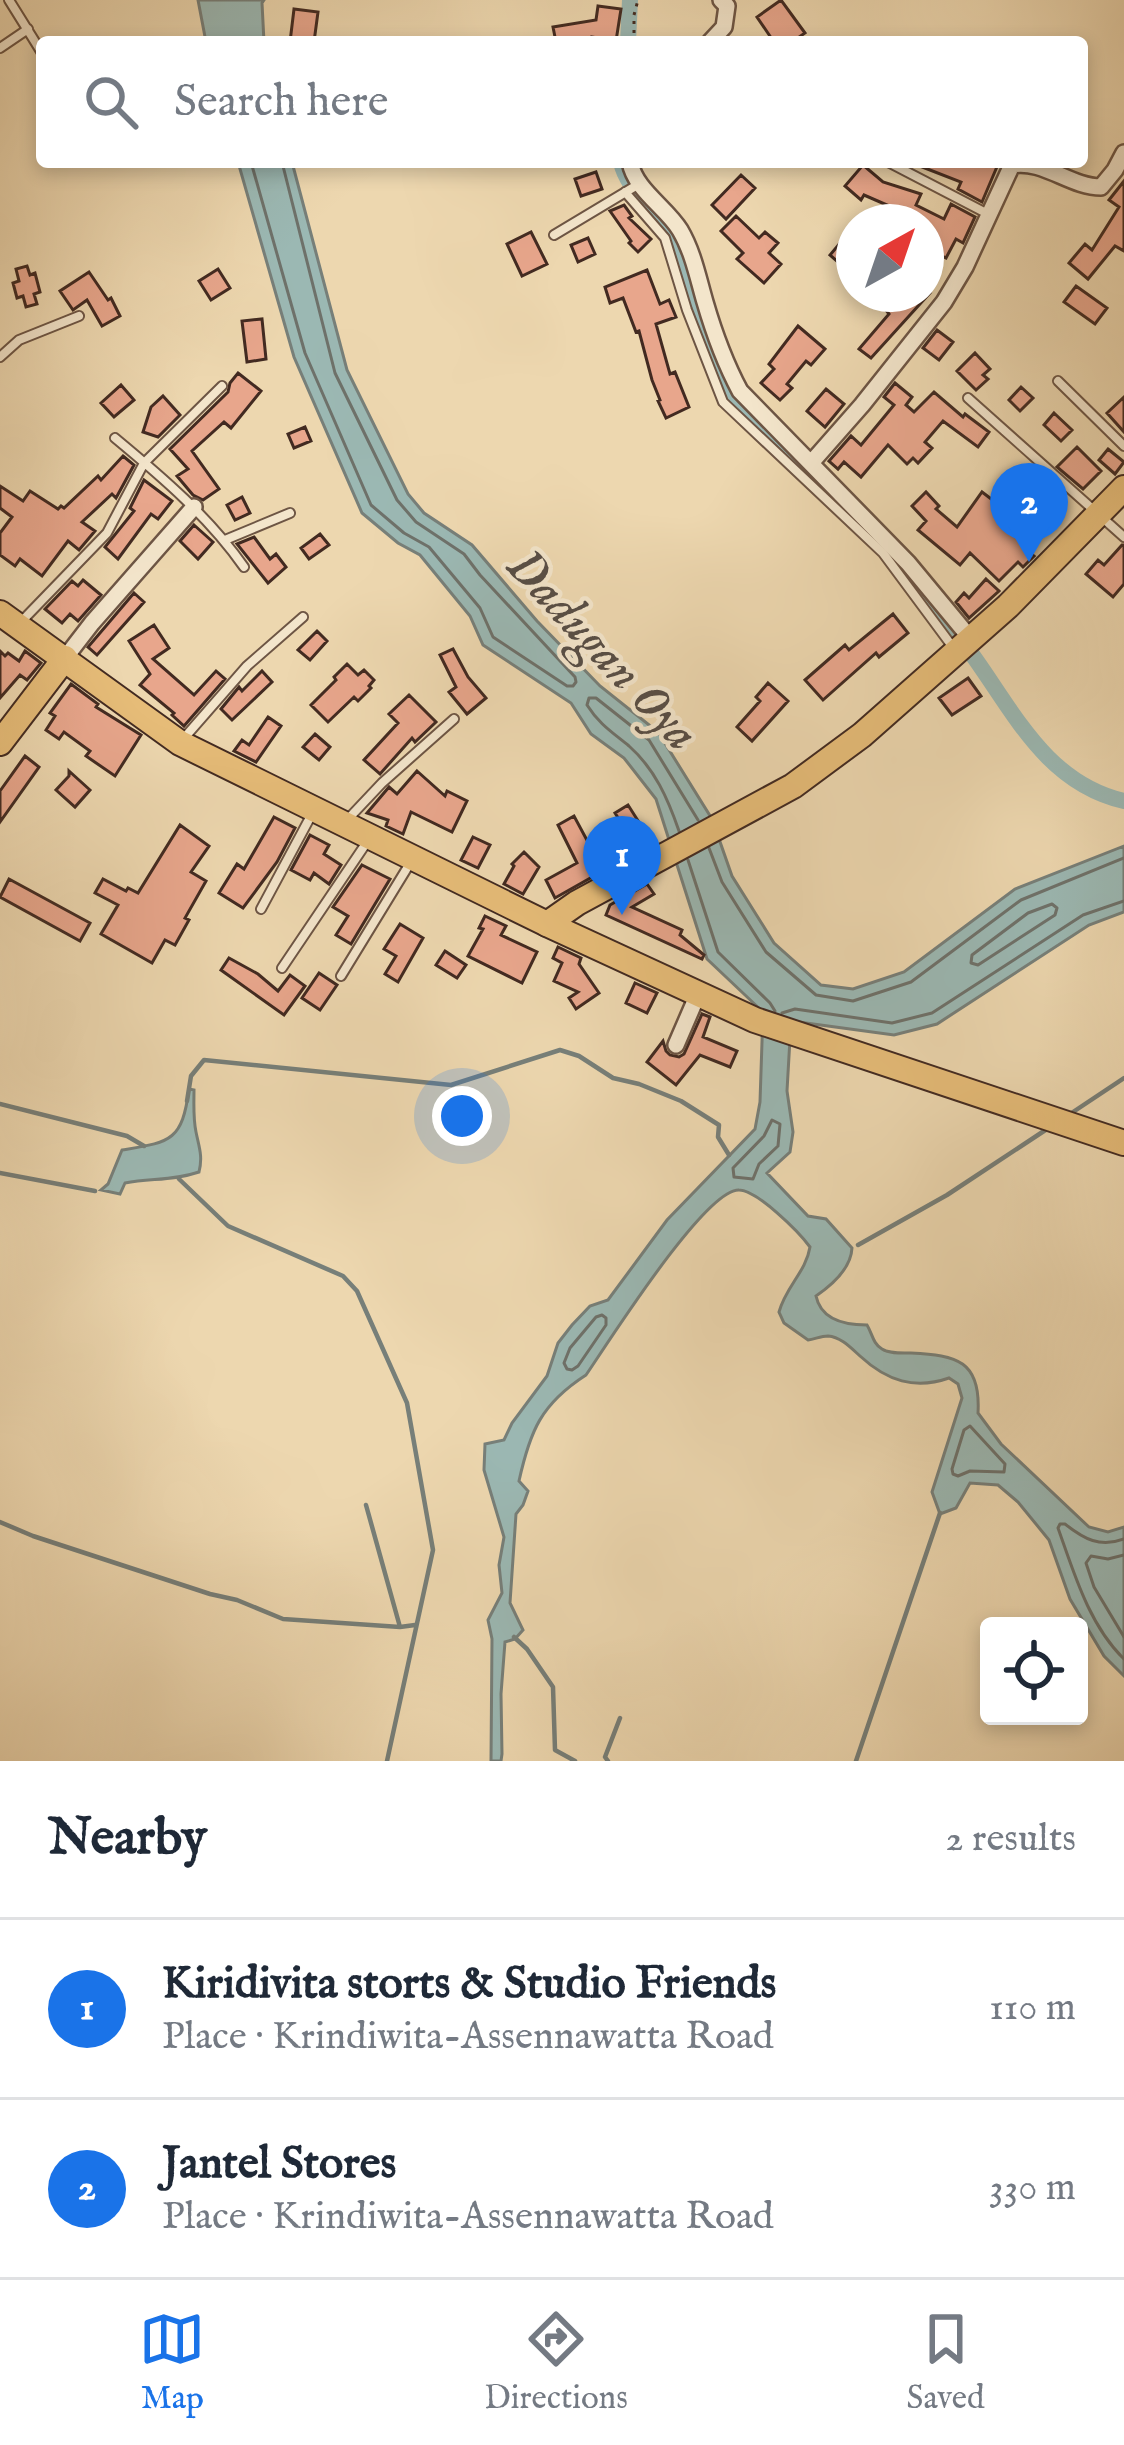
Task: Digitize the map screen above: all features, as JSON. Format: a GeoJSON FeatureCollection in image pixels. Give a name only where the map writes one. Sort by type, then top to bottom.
{"type":"FeatureCollection","features":[{"type":"Feature","properties":{"kind":"main road"},"geometry":{"type":"LineString","coordinates":[[547,924],[794,786],[862,735],[1008,606],[1124,488]]}},
{"type":"Feature","properties":{"kind":"main road"},"geometry":{"type":"LineString","coordinates":[[9,619],[180,743],[547,924],[755,1020],[1124,1143]]}},
{"type":"Feature","properties":{"kind":"main road"},"geometry":{"type":"LineString","coordinates":[[0,742],[65,658]]}},
{"type":"Feature","properties":{"kind":"street"},"geometry":{"type":"LineString","coordinates":[[716,36],[724,27],[727,6],[721,0]]}},
{"type":"Feature","properties":{"kind":"street"},"geometry":{"type":"LineString","coordinates":[[1039,168],[1086,187],[1101,187],[1124,153]]}},
{"type":"Feature","properties":{"kind":"street"},"geometry":{"type":"LineString","coordinates":[[631,168],[679,227],[740,391],[908,563],[963,646]]}},
{"type":"Feature","properties":{"kind":"street"},"geometry":{"type":"LineString","coordinates":[[811,463],[944,302],[1011,168]]}},
{"type":"Feature","properties":{"kind":"street"},"geometry":{"type":"LineString","coordinates":[[65,658],[194,507]]}},
{"type":"Feature","properties":{"kind":"street"},"geometry":{"type":"LineString","coordinates":[[676,1045],[698,994]]}},
{"type":"Feature","properties":{"kind":"lane"},"geometry":{"type":"LineString","coordinates":[[9,0],[36,43]]}},
{"type":"Feature","properties":{"kind":"lane"},"geometry":{"type":"LineString","coordinates":[[0,49],[28,29]]}},
{"type":"Feature","properties":{"kind":"lane"},"geometry":{"type":"LineString","coordinates":[[899,168],[989,215]]}},
{"type":"Feature","properties":{"kind":"lane"},"geometry":{"type":"LineString","coordinates":[[554,235],[640,183]]}},
{"type":"Feature","properties":{"kind":"lane"},"geometry":{"type":"LineString","coordinates":[[625,192],[665,238],[723,402],[883,553],[963,646]]}},
{"type":"Feature","properties":{"kind":"lane"},"geometry":{"type":"LineString","coordinates":[[0,357],[19,340],[79,316]]}},
{"type":"Feature","properties":{"kind":"lane"},"geometry":{"type":"LineString","coordinates":[[1058,381],[1124,446]]}},
{"type":"Feature","properties":{"kind":"lane"},"geometry":{"type":"LineString","coordinates":[[9,619],[91,552],[144,463],[222,386]]}},
{"type":"Feature","properties":{"kind":"lane"},"geometry":{"type":"LineString","coordinates":[[968,398],[1124,537]]}},
{"type":"Feature","properties":{"kind":"lane"},"geometry":{"type":"LineString","coordinates":[[115,438],[194,507],[244,567]]}},
{"type":"Feature","properties":{"kind":"lane"},"geometry":{"type":"LineString","coordinates":[[225,541],[290,513]]}},
{"type":"Feature","properties":{"kind":"lane"},"geometry":{"type":"LineString","coordinates":[[180,743],[247,666],[303,617]]}},
{"type":"Feature","properties":{"kind":"lane"},"geometry":{"type":"LineString","coordinates":[[343,825],[454,719]]}},
{"type":"Feature","properties":{"kind":"lane"},"geometry":{"type":"LineString","coordinates":[[261,909],[313,810]]}},
{"type":"Feature","properties":{"kind":"lane"},"geometry":{"type":"LineString","coordinates":[[282,968],[370,838]]}},
{"type":"Feature","properties":{"kind":"lane"},"geometry":{"type":"LineString","coordinates":[[341,976],[412,859]]}},
{"type":"Feature","properties":{"kind":"path"},"geometry":{"type":"LineString","coordinates":[[634,36],[638,0]]}},
{"type":"Feature","properties":{"kind":"water"},"geometry":{"type":"Polygon","coordinates":[[[198,0],[264,0],[264,36],[205,36],[198,0]]]}},
{"type":"Feature","properties":{"kind":"water"},"geometry":{"type":"Polygon","coordinates":[[[240,168],[294,168],[347,370],[408,494],[424,513],[472,545],[600,686],[658,732],[712,819],[732,876],[774,943],[821,985],[853,989],[904,972],[1015,889],[1124,846],[1124,912],[1089,925],[937,1024],[894,1035],[791,1021],[790,1152],[767,1173],[808,1216],[826,1219],[852,1248],[844,1270],[816,1296],[823,1311],[843,1322],[867,1325],[885,1351],[941,1356],[963,1364],[975,1382],[978,1413],[1001,1444],[1089,1527],[1108,1532],[1124,1527],[1124,1676],[1104,1656],[1088,1629],[1088,1617],[1081,1617],[1070,1599],[1049,1540],[1018,1502],[998,1485],[970,1483],[956,1508],[940,1514],[932,1492],[962,1398],[958,1384],[949,1378],[913,1383],[891,1377],[837,1338],[808,1340],[784,1323],[779,1312],[810,1247],[766,1204],[739,1190],[724,1196],[681,1240],[586,1375],[558,1397],[533,1433],[519,1481],[528,1491],[516,1514],[510,1603],[523,1630],[505,1642],[502,1754],[501,1761],[491,1761],[488,1620],[502,1593],[499,1565],[504,1537],[484,1470],[485,1444],[504,1440],[547,1376],[558,1343],[572,1325],[590,1306],[608,1300],[667,1220],[755,1129],[763,1012],[707,959],[656,799],[624,758],[591,734],[571,703],[483,645],[470,616],[420,555],[362,513],[294,357],[240,168]]]}},
{"type":"Feature","properties":{"kind":"water"},"geometry":{"type":"Polygon","coordinates":[[[189,1089],[194,1090],[199,1172],[125,1183],[120,1194],[101,1190],[122,1150],[171,1136],[182,1120],[189,1089]]]}},
{"type":"Feature","properties":{"kind":"building"},"geometry":{"type":"Polygon","coordinates":[[[781,0],[805,33],[770,36],[757,17],[781,0]]]}},
{"type":"Feature","properties":{"kind":"building"},"geometry":{"type":"Polygon","coordinates":[[[598,6],[621,9],[617,36],[555,36],[553,27],[596,20],[598,6]]]}},
{"type":"Feature","properties":{"kind":"building"},"geometry":{"type":"Polygon","coordinates":[[[294,9],[318,12],[315,36],[291,36],[294,9]]]}},
{"type":"Feature","properties":{"kind":"building"},"geometry":{"type":"Polygon","coordinates":[[[860,168],[883,182],[921,194],[916,204],[885,204],[864,195],[861,200],[845,186],[860,168]]]}},
{"type":"Feature","properties":{"kind":"building"},"geometry":{"type":"Polygon","coordinates":[[[925,168],[996,168],[982,202],[958,189],[961,182],[925,168]]]}},
{"type":"Feature","properties":{"kind":"building"},"geometry":{"type":"Polygon","coordinates":[[[596,172],[602,189],[581,196],[575,179],[596,172]]]}},
{"type":"Feature","properties":{"kind":"building"},"geometry":{"type":"Polygon","coordinates":[[[741,175],[755,188],[726,219],[712,205],[741,175]]]}},
{"type":"Feature","properties":{"kind":"building"},"geometry":{"type":"Polygon","coordinates":[[[1124,181],[1124,251],[1115,246],[1088,279],[1069,263],[1085,244],[1092,250],[1119,207],[1109,200],[1124,181]]]}},
{"type":"Feature","properties":{"kind":"building"},"geometry":{"type":"Polygon","coordinates":[[[951,204],[975,217],[963,243],[956,239],[946,258],[944,219],[951,204]]]}},
{"type":"Feature","properties":{"kind":"building"},"geometry":{"type":"Polygon","coordinates":[[[624,205],[629,218],[651,239],[638,252],[610,211],[624,205]]]}},
{"type":"Feature","properties":{"kind":"building"},"geometry":{"type":"Polygon","coordinates":[[[736,216],[759,238],[765,232],[778,243],[769,253],[781,264],[764,283],[737,259],[743,253],[721,231],[736,216]]]}},
{"type":"Feature","properties":{"kind":"building"},"geometry":{"type":"Polygon","coordinates":[[[531,232],[547,264],[522,276],[507,244],[531,232]]]}},
{"type":"Feature","properties":{"kind":"building"},"geometry":{"type":"Polygon","coordinates":[[[588,238],[595,254],[578,262],[571,245],[588,238]]]}},
{"type":"Feature","properties":{"kind":"building"},"geometry":{"type":"Polygon","coordinates":[[[27,266],[30,275],[35,273],[40,292],[34,294],[37,304],[26,307],[23,296],[17,298],[13,283],[19,281],[16,269],[27,266]]]}},
{"type":"Feature","properties":{"kind":"building"},"geometry":{"type":"Polygon","coordinates":[[[218,269],[230,288],[211,300],[199,281],[218,269]]]}},
{"type":"Feature","properties":{"kind":"building"},"geometry":{"type":"Polygon","coordinates":[[[647,270],[660,304],[669,300],[676,317],[656,324],[670,374],[675,372],[689,407],[666,418],[639,331],[623,298],[610,303],[605,287],[647,270]]]}},
{"type":"Feature","properties":{"kind":"building"},"geometry":{"type":"Polygon","coordinates":[[[89,272],[120,316],[102,326],[87,300],[73,310],[60,291],[89,272]]]}},
{"type":"Feature","properties":{"kind":"building"},"geometry":{"type":"Polygon","coordinates":[[[1076,286],[1107,308],[1095,324],[1064,302],[1076,286]]]}},
{"type":"Feature","properties":{"kind":"building"},"geometry":{"type":"Polygon","coordinates":[[[913,312],[871,358],[859,349],[889,314],[913,312]]]}},
{"type":"Feature","properties":{"kind":"building"},"geometry":{"type":"Polygon","coordinates":[[[262,319],[266,359],[247,362],[242,321],[262,319]]]}},
{"type":"Feature","properties":{"kind":"building"},"geometry":{"type":"Polygon","coordinates":[[[798,326],[825,349],[811,365],[806,361],[780,400],[761,383],[774,369],[769,364],[798,326]]]}},
{"type":"Feature","properties":{"kind":"building"},"geometry":{"type":"Polygon","coordinates":[[[937,330],[953,342],[939,360],[923,348],[937,330]]]}},
{"type":"Feature","properties":{"kind":"building"},"geometry":{"type":"Polygon","coordinates":[[[975,353],[990,369],[983,375],[988,379],[976,390],[957,371],[975,353]]]}},
{"type":"Feature","properties":{"kind":"building"},"geometry":{"type":"Polygon","coordinates":[[[238,373],[261,391],[231,428],[224,422],[192,451],[219,489],[203,500],[177,476],[188,469],[170,449],[228,392],[238,373]]]}},
{"type":"Feature","properties":{"kind":"building"},"geometry":{"type":"Polygon","coordinates":[[[895,383],[912,397],[906,405],[914,412],[934,392],[989,432],[978,447],[943,421],[925,442],[932,448],[918,463],[913,458],[907,464],[888,445],[861,477],[844,462],[838,469],[829,461],[851,436],[861,445],[894,405],[884,397],[895,383]]]}},
{"type":"Feature","properties":{"kind":"building"},"geometry":{"type":"Polygon","coordinates":[[[121,385],[134,400],[114,417],[101,403],[121,385]]]}},
{"type":"Feature","properties":{"kind":"building"},"geometry":{"type":"Polygon","coordinates":[[[1021,387],[1033,398],[1020,411],[1009,400],[1021,387]]]}},
{"type":"Feature","properties":{"kind":"building"},"geometry":{"type":"Polygon","coordinates":[[[826,389],[844,404],[825,427],[807,411],[826,389]]]}},
{"type":"Feature","properties":{"kind":"building"},"geometry":{"type":"Polygon","coordinates":[[[163,396],[180,415],[158,437],[143,432],[151,407],[163,396]]]}},
{"type":"Feature","properties":{"kind":"building"},"geometry":{"type":"Polygon","coordinates":[[[1124,397],[1124,432],[1107,413],[1124,397]]]}},
{"type":"Feature","properties":{"kind":"building"},"geometry":{"type":"Polygon","coordinates":[[[1054,413],[1072,430],[1061,441],[1044,425],[1054,413]]]}},
{"type":"Feature","properties":{"kind":"building"},"geometry":{"type":"Polygon","coordinates":[[[305,427],[311,441],[294,448],[288,434],[305,427]]]}},
{"type":"Feature","properties":{"kind":"building"},"geometry":{"type":"Polygon","coordinates":[[[1077,447],[1101,471],[1083,489],[1057,467],[1077,447]]]}},
{"type":"Feature","properties":{"kind":"building"},"geometry":{"type":"Polygon","coordinates":[[[1108,449],[1124,462],[1115,474],[1099,460],[1108,449]]]}},
{"type":"Feature","properties":{"kind":"building"},"geometry":{"type":"Polygon","coordinates":[[[123,456],[134,465],[116,498],[112,494],[82,522],[95,531],[79,550],[68,541],[42,576],[20,559],[15,566],[0,555],[0,533],[12,517],[0,508],[0,486],[23,501],[30,491],[64,508],[123,456]]]}},
{"type":"Feature","properties":{"kind":"building"},"geometry":{"type":"Polygon","coordinates":[[[1038,472],[1064,494],[1034,526],[1044,534],[1029,552],[1034,556],[1023,567],[1018,562],[999,581],[970,553],[960,565],[918,530],[926,521],[912,506],[926,492],[939,506],[936,509],[957,527],[982,492],[1003,508],[1038,472]]]}},
{"type":"Feature","properties":{"kind":"building"},"geometry":{"type":"Polygon","coordinates":[[[144,480],[172,501],[158,519],[151,514],[118,559],[105,547],[134,511],[130,508],[144,480]]]}},
{"type":"Feature","properties":{"kind":"building"},"geometry":{"type":"Polygon","coordinates":[[[242,497],[250,513],[235,520],[227,505],[242,497]]]}},
{"type":"Feature","properties":{"kind":"building"},"geometry":{"type":"Polygon","coordinates":[[[194,525],[213,542],[198,559],[180,541],[194,525]]]}},
{"type":"Feature","properties":{"kind":"building"},"geometry":{"type":"Polygon","coordinates":[[[320,534],[329,545],[309,559],[301,548],[320,534]]]}},
{"type":"Feature","properties":{"kind":"building"},"geometry":{"type":"Polygon","coordinates":[[[254,537],[270,559],[276,554],[286,567],[268,583],[237,544],[254,537]]]}},
{"type":"Feature","properties":{"kind":"building"},"geometry":{"type":"Polygon","coordinates":[[[1122,545],[1124,584],[1113,597],[1086,574],[1098,560],[1104,565],[1122,545]]]}},
{"type":"Feature","properties":{"kind":"building"},"geometry":{"type":"Polygon","coordinates":[[[986,579],[999,591],[969,618],[956,602],[964,593],[969,598],[986,579]]]}},
{"type":"Feature","properties":{"kind":"building"},"geometry":{"type":"Polygon","coordinates":[[[83,580],[101,595],[78,621],[70,614],[62,623],[45,609],[72,581],[78,586],[83,580]]]}},
{"type":"Feature","properties":{"kind":"building"},"geometry":{"type":"Polygon","coordinates":[[[134,593],[144,602],[97,655],[88,647],[134,593]]]}},
{"type":"Feature","properties":{"kind":"building"},"geometry":{"type":"Polygon","coordinates":[[[893,614],[908,633],[879,657],[876,653],[823,700],[805,680],[845,645],[849,650],[893,614]]]}},
{"type":"Feature","properties":{"kind":"building"},"geometry":{"type":"Polygon","coordinates":[[[154,625],[169,648],[153,659],[194,695],[216,671],[225,679],[184,726],[140,685],[150,674],[129,641],[154,625]]]}},
{"type":"Feature","properties":{"kind":"building"},"geometry":{"type":"Polygon","coordinates":[[[317,631],[327,641],[310,660],[298,650],[317,631]]]}},
{"type":"Feature","properties":{"kind":"building"},"geometry":{"type":"Polygon","coordinates":[[[453,649],[486,698],[467,714],[449,692],[456,687],[440,655],[453,649]]]}},
{"type":"Feature","properties":{"kind":"building"},"geometry":{"type":"Polygon","coordinates":[[[0,651],[19,661],[25,651],[41,663],[27,680],[20,675],[0,698],[0,651]]]}},
{"type":"Feature","properties":{"kind":"building"},"geometry":{"type":"Polygon","coordinates":[[[347,664],[358,675],[364,670],[374,680],[358,701],[354,697],[328,722],[311,705],[347,664]]]}},
{"type":"Feature","properties":{"kind":"building"},"geometry":{"type":"Polygon","coordinates":[[[262,671],[272,682],[232,720],[221,709],[239,687],[242,691],[262,671]]]}},
{"type":"Feature","properties":{"kind":"building"},"geometry":{"type":"Polygon","coordinates":[[[968,678],[981,696],[952,715],[939,698],[968,678]]]}},
{"type":"Feature","properties":{"kind":"building"},"geometry":{"type":"Polygon","coordinates":[[[768,683],[788,701],[752,741],[737,727],[760,701],[756,697],[768,683]]]}},
{"type":"Feature","properties":{"kind":"building"},"geometry":{"type":"Polygon","coordinates":[[[71,684],[96,707],[141,735],[115,776],[86,756],[90,751],[64,732],[59,739],[46,730],[55,716],[50,713],[71,684]]]}},
{"type":"Feature","properties":{"kind":"building"},"geometry":{"type":"Polygon","coordinates":[[[409,695],[436,722],[415,742],[412,738],[380,774],[364,760],[398,723],[389,714],[409,695]]]}},
{"type":"Feature","properties":{"kind":"building"},"geometry":{"type":"Polygon","coordinates":[[[268,717],[281,726],[256,762],[234,751],[242,740],[249,745],[268,717]]]}},
{"type":"Feature","properties":{"kind":"building"},"geometry":{"type":"Polygon","coordinates":[[[315,734],[330,747],[319,760],[303,747],[315,734]]]}},
{"type":"Feature","properties":{"kind":"building"},"geometry":{"type":"Polygon","coordinates":[[[25,756],[39,767],[0,822],[0,791],[25,756]]]}},
{"type":"Feature","properties":{"kind":"building"},"geometry":{"type":"Polygon","coordinates":[[[69,771],[90,790],[75,807],[56,790],[69,771]]]}},
{"type":"Feature","properties":{"kind":"building"},"geometry":{"type":"Polygon","coordinates":[[[417,771],[445,796],[447,791],[467,801],[452,832],[411,812],[403,834],[386,826],[388,820],[367,813],[389,787],[397,794],[417,771]]]}},
{"type":"Feature","properties":{"kind":"building"},"geometry":{"type":"Polygon","coordinates":[[[628,805],[642,827],[615,845],[624,859],[555,898],[546,880],[577,863],[558,825],[574,816],[591,844],[622,824],[615,813],[628,805]]]}},
{"type":"Feature","properties":{"kind":"building"},"geometry":{"type":"Polygon","coordinates":[[[274,817],[295,828],[243,908],[219,893],[237,864],[244,869],[274,817]]]}},
{"type":"Feature","properties":{"kind":"building"},"geometry":{"type":"Polygon","coordinates":[[[180,825],[209,846],[191,872],[206,881],[175,945],[165,940],[152,963],[101,934],[118,905],[95,893],[103,879],[138,893],[180,825]]]}},
{"type":"Feature","properties":{"kind":"building"},"geometry":{"type":"Polygon","coordinates":[[[310,835],[329,845],[324,854],[341,865],[329,884],[314,873],[310,880],[291,870],[310,835]]]}},
{"type":"Feature","properties":{"kind":"building"},"geometry":{"type":"Polygon","coordinates":[[[473,837],[490,845],[478,868],[461,860],[473,837]]]}},
{"type":"Feature","properties":{"kind":"building"},"geometry":{"type":"Polygon","coordinates":[[[524,852],[539,867],[523,894],[504,884],[512,864],[524,852]]]}},
{"type":"Feature","properties":{"kind":"building"},"geometry":{"type":"Polygon","coordinates":[[[362,865],[390,879],[351,944],[336,935],[348,916],[333,907],[362,865]]]}},
{"type":"Feature","properties":{"kind":"building"},"geometry":{"type":"Polygon","coordinates":[[[9,879],[90,923],[80,941],[0,897],[9,879]]]}},
{"type":"Feature","properties":{"kind":"building"},"geometry":{"type":"Polygon","coordinates":[[[647,884],[654,894],[632,907],[682,930],[680,935],[704,955],[702,959],[606,915],[610,905],[647,884]]]}},
{"type":"Feature","properties":{"kind":"building"},"geometry":{"type":"Polygon","coordinates":[[[485,916],[506,926],[501,935],[537,952],[522,983],[468,956],[485,916]]]}},
{"type":"Feature","properties":{"kind":"building"},"geometry":{"type":"Polygon","coordinates":[[[400,924],[423,938],[398,982],[385,974],[396,956],[384,949],[400,924]]]}},
{"type":"Feature","properties":{"kind":"building"},"geometry":{"type":"Polygon","coordinates":[[[558,947],[581,958],[579,964],[599,993],[576,1009],[569,998],[578,992],[554,981],[562,963],[553,958],[558,947]]]}},
{"type":"Feature","properties":{"kind":"building"},"geometry":{"type":"Polygon","coordinates":[[[445,951],[466,965],[457,978],[436,965],[445,951]]]}},
{"type":"Feature","properties":{"kind":"building"},"geometry":{"type":"Polygon","coordinates":[[[229,958],[278,991],[290,975],[305,986],[284,1015],[221,970],[229,958]]]}},
{"type":"Feature","properties":{"kind":"building"},"geometry":{"type":"Polygon","coordinates":[[[319,973],[337,985],[320,1010],[302,998],[319,973]]]}},
{"type":"Feature","properties":{"kind":"building"},"geometry":{"type":"Polygon","coordinates":[[[635,983],[657,993],[647,1013],[626,1003],[635,983]]]}},
{"type":"Feature","properties":{"kind":"building"},"geometry":{"type":"Polygon","coordinates":[[[702,1014],[710,1017],[703,1037],[737,1051],[730,1067],[700,1055],[676,1085],[647,1062],[663,1041],[670,1055],[684,1054],[702,1014]]]}},
{"type":"Feature","properties":{"kind":"waterway"},"geometry":{"type":"LineString","coordinates":[[628,36],[630,0]]}},
{"type":"Feature","properties":{"kind":"waterway"},"geometry":{"type":"LineString","coordinates":[[623,168],[677,250],[710,350],[728,388],[761,428],[826,489]]}},
{"type":"Feature","properties":{"kind":"waterway"},"geometry":{"type":"LineString","coordinates":[[918,586],[1053,762],[1073,779],[1124,801]]}},
{"type":"Feature","properties":{"kind":"waterway"},"geometry":{"type":"LineString","coordinates":[[187,1101],[191,1076],[204,1060],[451,1085],[560,1050],[613,1078],[681,1101],[719,1125],[718,1137],[729,1155]]}},
{"type":"Feature","properties":{"kind":"waterway"},"geometry":{"type":"LineString","coordinates":[[1067,1116],[1124,1078]]}},
{"type":"Feature","properties":{"kind":"waterway"},"geometry":{"type":"LineString","coordinates":[[0,1104],[127,1136],[144,1146]]}},
{"type":"Feature","properties":{"kind":"waterway"},"geometry":{"type":"LineString","coordinates":[[858,1245],[947,1195],[1047,1129]]}},
{"type":"Feature","properties":{"kind":"waterway"},"geometry":{"type":"LineString","coordinates":[[0,1173],[95,1191]]}},
{"type":"Feature","properties":{"kind":"waterway"},"geometry":{"type":"LineString","coordinates":[[179,1179],[228,1226],[343,1276],[357,1291],[407,1403],[433,1550],[387,1761]]}},
{"type":"Feature","properties":{"kind":"waterway"},"geometry":{"type":"LineString","coordinates":[[366,1505],[400,1627]]}},
{"type":"Feature","properties":{"kind":"waterway"},"geometry":{"type":"LineString","coordinates":[[856,1761],[940,1513]]}},
{"type":"Feature","properties":{"kind":"waterway"},"geometry":{"type":"LineString","coordinates":[[0,1522],[283,1619],[415,1625]]}},
{"type":"Feature","properties":{"kind":"waterway"},"geometry":{"type":"LineString","coordinates":[[514,1637],[553,1687],[555,1750],[575,1761]]}},
{"type":"Feature","properties":{"kind":"waterway"},"geometry":{"type":"LineString","coordinates":[[608,1761],[605,1757],[620,1718]]}},
{"type":"Feature","properties":{"kind":"place","name":"Jantel Stores"},"geometry":{"type":"Point","coordinates":[1029,562]}},
{"type":"Feature","properties":{"kind":"place","name":"Kiridivita storts & Studio Friends"},"geometry":{"type":"Point","coordinates":[622,915]}},
{"type":"Feature","properties":{"kind":"water label","name":"Dadugan Oya"},"geometry":{"type":"Point","coordinates":[601,651]}}]}
